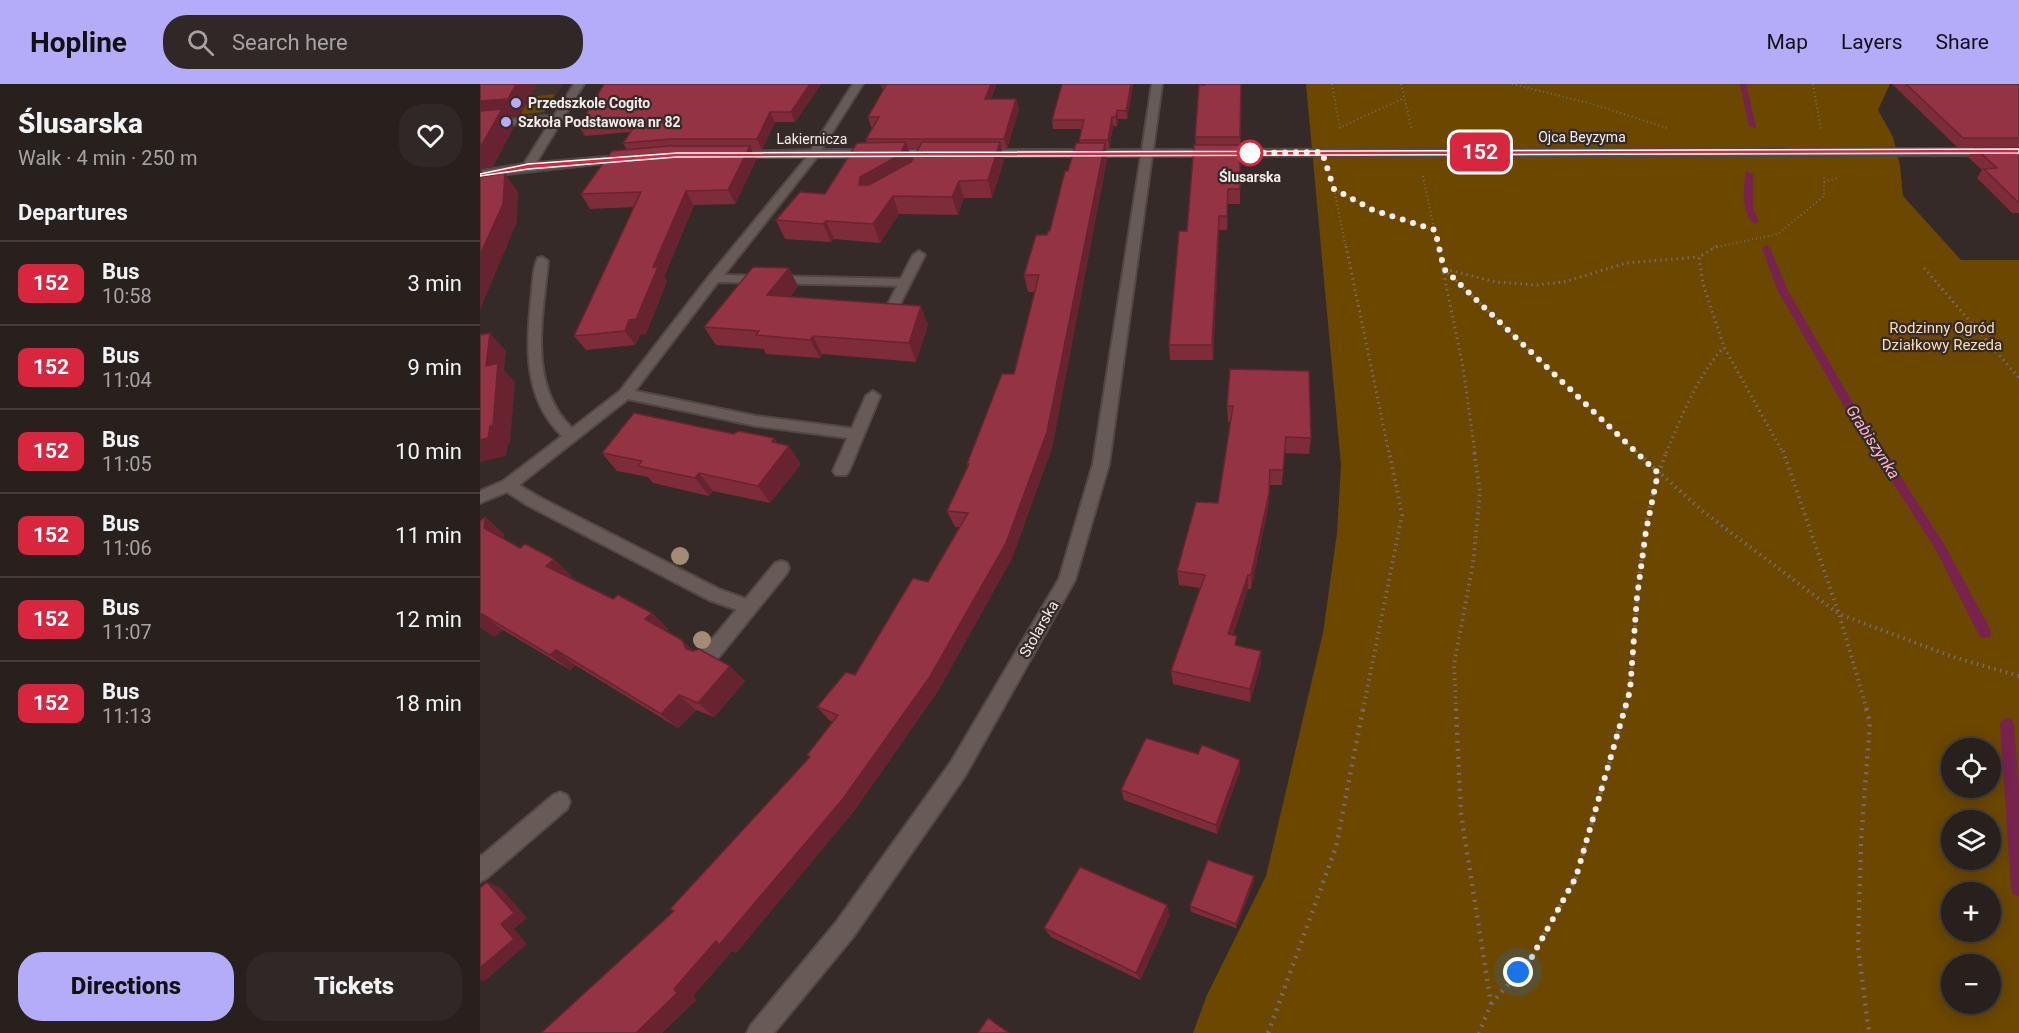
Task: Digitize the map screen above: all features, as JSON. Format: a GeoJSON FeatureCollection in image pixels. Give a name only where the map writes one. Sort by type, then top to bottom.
{"type":"FeatureCollection","features":[{"type":"Feature","properties":{"kind":"street"},"geometry":{"type":"LineString","coordinates":[[528,166],[579,84]]}},
{"type":"Feature","properties":{"kind":"street"},"geometry":{"type":"LineString","coordinates":[[480,497],[508,485],[625,394],[714,278],[815,153],[858,84]]}},
{"type":"Feature","properties":{"kind":"street"},"geometry":{"type":"LineString","coordinates":[[966,153],[1146,152],[1157,84]]}},
{"type":"Feature","properties":{"kind":"street"},"geometry":{"type":"LineString","coordinates":[[480,125],[558,118]]}},
{"type":"Feature","properties":{"kind":"street","name":"Ojca Beyzyma"},"geometry":{"type":"LineString","coordinates":[[1146,152],[2019,152]]}},
{"type":"Feature","properties":{"kind":"street","name":"Stolarska"},"geometry":{"type":"LineString","coordinates":[[759,1033],[845,928],[958,769],[1067,580],[1101,464],[1134,249],[1146,152]]}},
{"type":"Feature","properties":{"kind":"street"},"geometry":{"type":"LineString","coordinates":[[916,168],[923,153]]}},
{"type":"Feature","properties":{"kind":"street","name":"Lakiernicza"},"geometry":{"type":"LineString","coordinates":[[722,154],[944,153]]}},
{"type":"Feature","properties":{"kind":"street"},"geometry":{"type":"LineString","coordinates":[[480,174],[528,166],[635,158]]}},
{"type":"Feature","properties":{"kind":"street"},"geometry":{"type":"LineString","coordinates":[[891,310],[919,255]]}},
{"type":"Feature","properties":{"kind":"street"},"geometry":{"type":"LineString","coordinates":[[542,261],[533,351],[545,404],[553,417],[571,436]]}},
{"type":"Feature","properties":{"kind":"street"},"geometry":{"type":"LineString","coordinates":[[714,278],[904,283]]}},
{"type":"Feature","properties":{"kind":"street"},"geometry":{"type":"LineString","coordinates":[[625,394],[756,421],[856,434]]}},
{"type":"Feature","properties":{"kind":"street"},"geometry":{"type":"LineString","coordinates":[[841,471],[873,396]]}},
{"type":"Feature","properties":{"kind":"street"},"geometry":{"type":"LineString","coordinates":[[508,485],[533,501],[715,595],[749,608]]}},
{"type":"Feature","properties":{"kind":"street"},"geometry":{"type":"LineString","coordinates":[[709,656],[780,568]]}},
{"type":"Feature","properties":{"kind":"street"},"geometry":{"type":"LineString","coordinates":[[480,869],[560,802]]}},
{"type":"Feature","properties":{"kind":"path"},"geometry":{"type":"LineString","coordinates":[[1332,84],[1340,128]]}},
{"type":"Feature","properties":{"kind":"path"},"geometry":{"type":"LineString","coordinates":[[1401,84],[1444,269],[1463,367],[1480,492],[1473,563],[1454,665],[1461,814],[1491,1004]]}},
{"type":"Feature","properties":{"kind":"path"},"geometry":{"type":"LineString","coordinates":[[1512,84],[1589,102],[1668,128]]}},
{"type":"Feature","properties":{"kind":"path"},"geometry":{"type":"LineString","coordinates":[[1444,269],[1483,282],[1551,284],[1579,279],[1604,268],[1631,263],[1700,257],[1714,247],[1778,234],[1824,196],[1825,152],[1813,84]]}},
{"type":"Feature","properties":{"kind":"path"},"geometry":{"type":"LineString","coordinates":[[1331,132],[1404,98]]}},
{"type":"Feature","properties":{"kind":"path"},"geometry":{"type":"LineString","coordinates":[[1268,1033],[1336,847],[1402,515],[1334,189],[1322,152]]}},
{"type":"Feature","properties":{"kind":"path"},"geometry":{"type":"LineString","coordinates":[[1334,189],[1373,210],[1435,230]]}},
{"type":"Feature","properties":{"kind":"path"},"geometry":{"type":"LineString","coordinates":[[1700,257],[1704,284],[1724,347],[1782,449],[1839,614],[1869,722],[1861,842],[1858,947],[1869,1033]]}},
{"type":"Feature","properties":{"kind":"path"},"geometry":{"type":"LineString","coordinates":[[1924,268],[2019,378]]}},
{"type":"Feature","properties":{"kind":"path"},"geometry":{"type":"LineString","coordinates":[[1444,269],[1658,473],[1705,513],[1839,614],[1956,658],[2019,676]]}},
{"type":"Feature","properties":{"kind":"path"},"geometry":{"type":"LineString","coordinates":[[1479,1033],[1491,1004],[1532,957],[1576,877],[1630,691],[1646,531],[1658,473],[1685,409],[1712,360],[1724,347]]}},
{"type":"Feature","properties":{"kind":"shaded area","name":"Przedszkole Cogito"},"geometry":{"type":"Polygon","coordinates":[[[480,84],[563,84],[544,116],[535,117],[531,124],[480,128],[480,84]]]}},
{"type":"Feature","properties":{"kind":"green space","name":"Rodzinny Ogród Działkowy Rezeda"},"geometry":{"type":"Polygon","coordinates":[[[1306,84],[1890,84],[1878,110],[1893,137],[1900,165],[1903,196],[1961,260],[2019,260],[2019,1033],[1193,1033],[1207,995],[1266,876],[1323,633],[1337,533],[1341,465],[1306,84]]]}},
{"type":"Feature","properties":{"kind":"green space"},"geometry":{"type":"Polygon","coordinates":[[[555,94],[544,112],[480,118],[480,102],[555,94]]]}},
{"type":"Feature","properties":{"kind":"building"},"geometry":{"type":"Polygon","coordinates":[[[480,84],[516,84],[508,99],[480,101],[480,84]]]}},
{"type":"Feature","properties":{"kind":"building"},"geometry":{"type":"Polygon","coordinates":[[[604,84],[810,84],[791,112],[770,112],[757,139],[671,139],[623,143],[639,120],[579,126],[604,84]]]}},
{"type":"Feature","properties":{"kind":"building"},"geometry":{"type":"Polygon","coordinates":[[[881,84],[991,84],[985,99],[1016,99],[1004,139],[866,139],[879,117],[868,117],[886,85],[881,84]]]}},
{"type":"Feature","properties":{"kind":"building"},"geometry":{"type":"Polygon","coordinates":[[[1062,84],[1131,84],[1126,111],[1117,110],[1116,117],[1112,117],[1108,140],[1079,140],[1084,120],[1052,120],[1062,84]]]}},
{"type":"Feature","properties":{"kind":"building"},"geometry":{"type":"Polygon","coordinates":[[[1241,84],[1240,137],[1195,137],[1199,85],[1241,84]]]}},
{"type":"Feature","properties":{"kind":"building"},"geometry":{"type":"Polygon","coordinates":[[[1906,84],[2019,84],[2019,138],[1963,138],[1906,84]]]}},
{"type":"Feature","properties":{"kind":"building"},"geometry":{"type":"Polygon","coordinates":[[[502,109],[480,148],[480,111],[502,109]]]}},
{"type":"Feature","properties":{"kind":"building"},"geometry":{"type":"Polygon","coordinates":[[[906,142],[900,155],[860,177],[859,185],[869,185],[911,162],[922,142],[1000,142],[988,180],[959,181],[952,197],[893,196],[873,224],[826,221],[823,224],[776,220],[800,192],[825,194],[857,143],[906,142]]]}},
{"type":"Feature","properties":{"kind":"building"},"geometry":{"type":"Polygon","coordinates":[[[1076,143],[1105,143],[1047,432],[1006,543],[929,678],[842,800],[719,945],[716,941],[674,989],[677,993],[636,1033],[541,1033],[674,911],[670,909],[810,757],[807,755],[838,715],[817,707],[846,672],[855,675],[913,578],[928,582],[968,513],[947,511],[969,464],[967,464],[1002,374],[1014,374],[1039,275],[1024,275],[1036,235],[1047,235],[1050,231],[1065,171],[1068,171],[1076,143]]]}},
{"type":"Feature","properties":{"kind":"building"},"geometry":{"type":"Polygon","coordinates":[[[1194,145],[1240,145],[1240,189],[1228,189],[1227,216],[1219,216],[1212,345],[1169,345],[1179,231],[1187,231],[1194,145]]]}},
{"type":"Feature","properties":{"kind":"building"},"geometry":{"type":"Polygon","coordinates":[[[669,146],[750,146],[728,190],[686,191],[653,267],[658,267],[636,319],[629,320],[625,331],[574,336],[641,192],[581,194],[612,151],[669,146]]]}},
{"type":"Feature","properties":{"kind":"building"},"geometry":{"type":"Polygon","coordinates":[[[1975,148],[2019,148],[2019,203],[1984,169],[1997,168],[1975,148]]]}},
{"type":"Feature","properties":{"kind":"building"},"geometry":{"type":"Polygon","coordinates":[[[505,173],[503,204],[480,255],[480,177],[505,173]]]}},
{"type":"Feature","properties":{"kind":"building"},"geometry":{"type":"Polygon","coordinates":[[[753,267],[789,268],[767,295],[921,306],[909,343],[813,336],[810,340],[756,335],[759,331],[704,327],[753,267]]]}},
{"type":"Feature","properties":{"kind":"building"},"geometry":{"type":"Polygon","coordinates":[[[490,333],[486,366],[498,363],[493,425],[490,426],[488,438],[480,440],[480,335],[490,333]]]}},
{"type":"Feature","properties":{"kind":"building"},"geometry":{"type":"Polygon","coordinates":[[[1230,369],[1309,371],[1311,438],[1286,437],[1283,470],[1270,470],[1269,493],[1251,575],[1248,575],[1228,634],[1237,636],[1235,645],[1261,651],[1250,689],[1171,671],[1205,575],[1177,571],[1196,502],[1218,503],[1233,406],[1227,406],[1230,369]]]}},
{"type":"Feature","properties":{"kind":"building"},"geometry":{"type":"Polygon","coordinates":[[[634,413],[734,434],[738,431],[774,438],[772,442],[789,446],[758,486],[699,473],[695,478],[638,466],[642,461],[602,453],[634,413]]]}},
{"type":"Feature","properties":{"kind":"building"},"geometry":{"type":"Polygon","coordinates":[[[485,517],[484,528],[520,548],[525,544],[554,559],[546,566],[613,599],[618,595],[652,613],[645,619],[682,640],[686,649],[693,651],[699,649],[730,666],[698,703],[679,695],[661,714],[556,650],[550,655],[482,614],[480,616],[480,521],[485,517]]]}},
{"type":"Feature","properties":{"kind":"building"},"geometry":{"type":"Polygon","coordinates":[[[1146,738],[1198,754],[1202,745],[1240,760],[1216,825],[1121,790],[1146,738]]]}},
{"type":"Feature","properties":{"kind":"building"},"geometry":{"type":"Polygon","coordinates":[[[1208,860],[1254,876],[1236,924],[1190,906],[1208,860]]]}},
{"type":"Feature","properties":{"kind":"building"},"geometry":{"type":"Polygon","coordinates":[[[1080,867],[1167,905],[1136,973],[1044,928],[1080,867]]]}},
{"type":"Feature","properties":{"kind":"building"},"geometry":{"type":"Polygon","coordinates":[[[487,882],[514,913],[501,924],[514,939],[480,968],[480,888],[487,882]]]}},
{"type":"Feature","properties":{"kind":"building"},"geometry":{"type":"Polygon","coordinates":[[[988,1018],[1009,1033],[978,1033],[988,1018]]]}},
{"type":"Feature","properties":{"kind":"waterway","name":"Grabiszynka"},"geometry":{"type":"LineString","coordinates":[[1743,84],[1753,126]]}},
{"type":"Feature","properties":{"kind":"waterway","name":"Grabiszynka"},"geometry":{"type":"LineString","coordinates":[[1749,174],[1749,208],[1755,221]]}},
{"type":"Feature","properties":{"kind":"waterway","name":"Grabiszynka"},"geometry":{"type":"LineString","coordinates":[[1766,248],[1783,291],[1849,405],[1940,547],[1985,633]]}},
{"type":"Feature","properties":{"kind":"waterway","name":"Grabiszynka"},"geometry":{"type":"LineString","coordinates":[[2007,724],[2019,888]]}},
{"type":"Feature","properties":{"kind":"bus line","name":"152"},"geometry":{"type":"LineString","coordinates":[[480,174],[528,166],[677,155],[815,153],[2019,152]]}},
{"type":"Feature","properties":{"kind":"place","name":"Przedszkole Cogito"},"geometry":{"type":"Point","coordinates":[516,103]}},
{"type":"Feature","properties":{"kind":"place","name":"Szkoła Podstawowa nr 82"},"geometry":{"type":"Point","coordinates":[506,122]}},
{"type":"Feature","properties":{"kind":"place","name":"Ślusarska"},"geometry":{"type":"Point","coordinates":[1250,153]}},
{"type":"Feature","properties":{"kind":"route"},"geometry":{"type":"LineString","coordinates":[[1250,153],[1246,153],[1322,152],[1334,189],[1373,210],[1435,230],[1444,269],[1658,473],[1646,531],[1637,597],[1630,691],[1576,877],[1532,957],[1518,972]]}}]}
